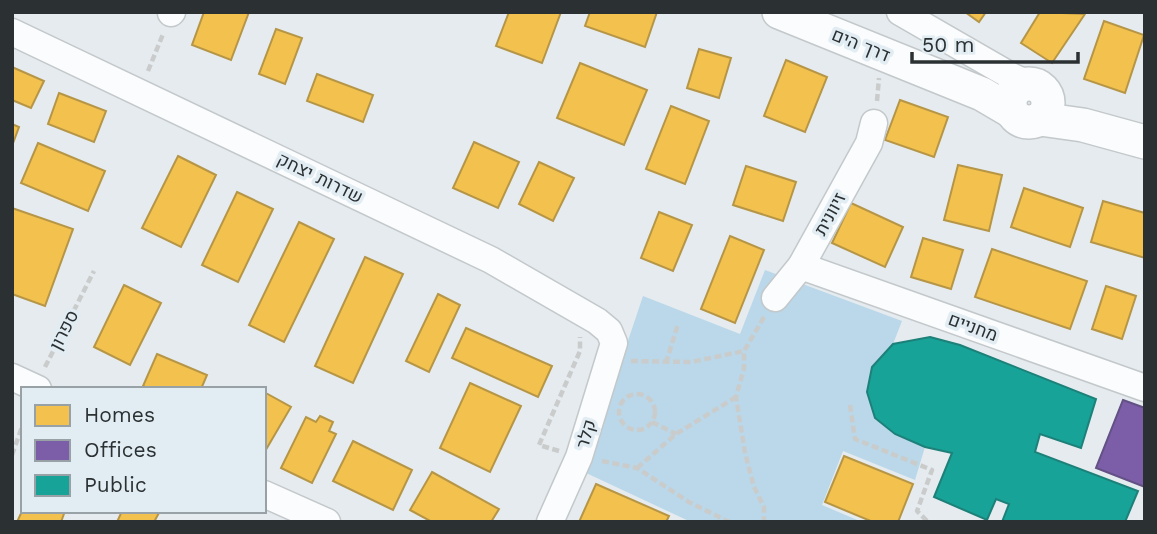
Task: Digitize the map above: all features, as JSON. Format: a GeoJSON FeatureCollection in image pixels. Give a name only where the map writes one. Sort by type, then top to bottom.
{"type":"FeatureCollection","features":[{"type":"Feature","properties":{"kind":"main road","name":"דרך הים"},"geometry":{"type":"LineString","coordinates":[[779,12],[880,53],[1020,100],[1083,125],[1145,142]]}},
{"type":"Feature","properties":{"kind":"street"},"geometry":{"type":"LineString","coordinates":[[900,12],[1011,76],[1020,100]]}},
{"type":"Feature","properties":{"kind":"street","name":"שדרות יצחק"},"geometry":{"type":"LineString","coordinates":[[12,32],[491,260],[597,321],[608,331],[619,352]]}},
{"type":"Feature","properties":{"kind":"street","name":"זיוונית"},"geometry":{"type":"LineString","coordinates":[[775,298],[801,266],[864,152],[874,123]]}},
{"type":"Feature","properties":{"kind":"street","name":"מחניים"},"geometry":{"type":"LineString","coordinates":[[801,266],[1145,388]]}},
{"type":"Feature","properties":{"kind":"street","name":"קלר"},"geometry":{"type":"LineString","coordinates":[[550,522],[579,457],[619,352]]}},
{"type":"Feature","properties":{"kind":"street"},"geometry":{"type":"LineString","coordinates":[[266,496],[286,514],[327,522]]}},
{"type":"Feature","properties":{"kind":"path"},"geometry":{"type":"LineString","coordinates":[[139,93],[172,13]]}},
{"type":"Feature","properties":{"kind":"path"},"geometry":{"type":"LineString","coordinates":[[874,123],[880,53]]}},
{"type":"Feature","properties":{"kind":"path","name":"ספרון"},"geometry":{"type":"LineString","coordinates":[[28,384],[94,271]]}},
{"type":"Feature","properties":{"kind":"path"},"geometry":{"type":"LineString","coordinates":[[764,522],[764,507],[754,487],[745,453],[736,397],[744,368],[744,351],[775,298]]}},
{"type":"Feature","properties":{"kind":"path"},"geometry":{"type":"LineString","coordinates":[[666,363],[678,324]]}},
{"type":"Feature","properties":{"kind":"path"},"geometry":{"type":"LineString","coordinates":[[579,331],[580,351],[539,445],[579,457],[638,468],[689,502],[729,522]]}},
{"type":"Feature","properties":{"kind":"path"},"geometry":{"type":"LineString","coordinates":[[619,352],[666,363],[691,362],[744,351]]}},
{"type":"Feature","properties":{"kind":"path"},"geometry":{"type":"LineString","coordinates":[[632,394],[641,394],[650,399],[655,406],[656,416],[652,422],[643,430],[634,430],[625,425],[620,418],[620,408],[624,400],[632,394]]}},
{"type":"Feature","properties":{"kind":"path"},"geometry":{"type":"LineString","coordinates":[[638,468],[676,434],[736,397]]}},
{"type":"Feature","properties":{"kind":"path"},"geometry":{"type":"LineString","coordinates":[[850,405],[855,439],[932,470],[917,511],[928,522]]}},
{"type":"Feature","properties":{"kind":"path"},"geometry":{"type":"LineString","coordinates":[[652,422],[676,434]]}},
{"type":"Feature","properties":{"kind":"path"},"geometry":{"type":"LineString","coordinates":[[12,455],[21,430]]}},
{"type":"Feature","properties":{"kind":"shaded area"},"geometry":{"type":"Polygon","coordinates":[[[765,270],[902,321],[893,344],[872,367],[867,392],[875,419],[895,434],[925,447],[915,480],[843,451],[822,505],[862,522],[691,522],[584,472],[643,296],[740,334],[765,270]]]}},
{"type":"Feature","properties":{"kind":"building: Homes"},"geometry":{"type":"Polygon","coordinates":[[[204,12],[249,12],[231,60],[192,45],[204,12]]]}},
{"type":"Feature","properties":{"kind":"building: Homes"},"geometry":{"type":"Polygon","coordinates":[[[509,12],[561,12],[542,63],[496,46],[509,12]]]}},
{"type":"Feature","properties":{"kind":"building: Homes"},"geometry":{"type":"Polygon","coordinates":[[[590,12],[657,12],[645,47],[585,26],[590,12]]]}},
{"type":"Feature","properties":{"kind":"building: Homes"},"geometry":{"type":"Polygon","coordinates":[[[965,12],[986,12],[979,22],[965,12]]]}},
{"type":"Feature","properties":{"kind":"building: Homes"},"geometry":{"type":"Polygon","coordinates":[[[1040,12],[1085,14],[1052,63],[1021,43],[1040,12]]]}},
{"type":"Feature","properties":{"kind":"building: Homes"},"geometry":{"type":"Polygon","coordinates":[[[1104,21],[1144,35],[1125,93],[1084,79],[1104,21]]]}},
{"type":"Feature","properties":{"kind":"building: Homes"},"geometry":{"type":"Polygon","coordinates":[[[276,29],[302,38],[285,84],[259,74],[276,29]]]}},
{"type":"Feature","properties":{"kind":"building: Homes"},"geometry":{"type":"Polygon","coordinates":[[[699,49],[731,58],[719,98],[687,88],[699,49]]]}},
{"type":"Feature","properties":{"kind":"building: Homes"},"geometry":{"type":"Polygon","coordinates":[[[786,60],[827,77],[805,132],[764,116],[786,60]]]}},
{"type":"Feature","properties":{"kind":"building: Homes"},"geometry":{"type":"Polygon","coordinates":[[[580,63],[647,90],[624,145],[557,118],[580,63]]]}},
{"type":"Feature","properties":{"kind":"building: Homes"},"geometry":{"type":"Polygon","coordinates":[[[12,67],[44,81],[31,108],[12,100],[12,67]]]}},
{"type":"Feature","properties":{"kind":"building: Homes"},"geometry":{"type":"Polygon","coordinates":[[[317,74],[373,95],[363,122],[307,101],[317,74]]]}},
{"type":"Feature","properties":{"kind":"building: Homes"},"geometry":{"type":"Polygon","coordinates":[[[59,93],[106,111],[94,142],[48,124],[59,93]]]}},
{"type":"Feature","properties":{"kind":"building: Homes"},"geometry":{"type":"Polygon","coordinates":[[[900,100],[948,117],[934,157],[885,140],[900,100]]]}},
{"type":"Feature","properties":{"kind":"building: Homes"},"geometry":{"type":"Polygon","coordinates":[[[671,106],[709,121],[685,184],[646,169],[671,106]]]}},
{"type":"Feature","properties":{"kind":"building: Homes"},"geometry":{"type":"Polygon","coordinates":[[[12,124],[19,127],[12,146],[12,124]]]}},
{"type":"Feature","properties":{"kind":"building: Homes"},"geometry":{"type":"Polygon","coordinates":[[[474,142],[519,162],[498,208],[453,188],[474,142]]]}},
{"type":"Feature","properties":{"kind":"building: Homes"},"geometry":{"type":"Polygon","coordinates":[[[38,143],[105,171],[88,211],[21,183],[38,143]]]}},
{"type":"Feature","properties":{"kind":"building: Homes"},"geometry":{"type":"Polygon","coordinates":[[[178,156],[216,175],[181,247],[142,228],[178,156]]]}},
{"type":"Feature","properties":{"kind":"building: Homes"},"geometry":{"type":"Polygon","coordinates":[[[539,162],[574,178],[553,221],[519,204],[539,162]]]}},
{"type":"Feature","properties":{"kind":"building: Homes"},"geometry":{"type":"Polygon","coordinates":[[[958,165],[1002,175],[989,231],[944,220],[958,165]]]}},
{"type":"Feature","properties":{"kind":"building: Homes"},"geometry":{"type":"Polygon","coordinates":[[[746,166],[796,182],[783,221],[733,205],[746,166]]]}},
{"type":"Feature","properties":{"kind":"building: Homes"},"geometry":{"type":"Polygon","coordinates":[[[1024,188],[1083,208],[1070,247],[1011,227],[1024,188]]]}},
{"type":"Feature","properties":{"kind":"building: Homes"},"geometry":{"type":"Polygon","coordinates":[[[237,192],[273,209],[238,282],[202,265],[237,192]]]}},
{"type":"Feature","properties":{"kind":"building: Homes"},"geometry":{"type":"Polygon","coordinates":[[[1103,201],[1145,213],[1145,258],[1091,242],[1103,201]]]}},
{"type":"Feature","properties":{"kind":"building: Homes"},"geometry":{"type":"Polygon","coordinates":[[[851,203],[903,227],[885,267],[832,243],[851,203]]]}},
{"type":"Feature","properties":{"kind":"building: Homes"},"geometry":{"type":"Polygon","coordinates":[[[12,208],[73,229],[45,306],[12,294],[12,208]]]}},
{"type":"Feature","properties":{"kind":"building: Homes"},"geometry":{"type":"Polygon","coordinates":[[[659,212],[692,225],[673,271],[641,258],[659,212]]]}},
{"type":"Feature","properties":{"kind":"building: Homes"},"geometry":{"type":"Polygon","coordinates":[[[299,222],[334,239],[284,342],[249,325],[299,222]]]}},
{"type":"Feature","properties":{"kind":"building: Homes"},"geometry":{"type":"Polygon","coordinates":[[[730,236],[764,250],[735,323],[701,309],[730,236]]]}},
{"type":"Feature","properties":{"kind":"building: Homes"},"geometry":{"type":"Polygon","coordinates":[[[923,238],[963,250],[951,289],[911,277],[923,238]]]}},
{"type":"Feature","properties":{"kind":"building: Homes"},"geometry":{"type":"Polygon","coordinates":[[[992,249],[1087,281],[1070,329],[975,297],[992,249]]]}},
{"type":"Feature","properties":{"kind":"building: Homes"},"geometry":{"type":"Polygon","coordinates":[[[365,257],[403,274],[353,383],[315,366],[365,257]]]}},
{"type":"Feature","properties":{"kind":"building: Homes"},"geometry":{"type":"Polygon","coordinates":[[[124,285],[161,303],[130,365],[94,347],[124,285]]]}},
{"type":"Feature","properties":{"kind":"building: Homes"},"geometry":{"type":"Polygon","coordinates":[[[1106,286],[1136,296],[1122,339],[1092,329],[1106,286]]]}},
{"type":"Feature","properties":{"kind":"building: Homes"},"geometry":{"type":"Polygon","coordinates":[[[438,294],[460,305],[429,372],[406,361],[438,294]]]}},
{"type":"Feature","properties":{"kind":"building: Homes"},"geometry":{"type":"Polygon","coordinates":[[[466,328],[552,366],[538,397],[452,358],[466,328]]]}},
{"type":"Feature","properties":{"kind":"building: Homes"},"geometry":{"type":"Polygon","coordinates":[[[157,354],[207,375],[202,387],[143,386],[157,354]]]}},
{"type":"Feature","properties":{"kind":"building: Homes"},"geometry":{"type":"Polygon","coordinates":[[[470,383],[521,406],[490,472],[440,448],[470,383]]]}},
{"type":"Feature","properties":{"kind":"building: Homes"},"geometry":{"type":"Polygon","coordinates":[[[266,393],[291,407],[266,450],[266,393]]]}},
{"type":"Feature","properties":{"kind":"building: Homes"},"geometry":{"type":"Polygon","coordinates":[[[320,416],[333,422],[329,431],[336,434],[312,483],[281,468],[306,417],[316,422],[320,416]]]}},
{"type":"Feature","properties":{"kind":"building: Homes"},"geometry":{"type":"Polygon","coordinates":[[[353,441],[412,470],[393,510],[333,481],[353,441]]]}},
{"type":"Feature","properties":{"kind":"building: Homes"},"geometry":{"type":"Polygon","coordinates":[[[844,456],[913,484],[898,522],[873,522],[825,502],[844,456]]]}},
{"type":"Feature","properties":{"kind":"building: Homes"},"geometry":{"type":"Polygon","coordinates":[[[432,472],[499,509],[491,522],[432,522],[410,510],[432,472]]]}},
{"type":"Feature","properties":{"kind":"building: Homes"},"geometry":{"type":"Polygon","coordinates":[[[596,484],[669,516],[666,522],[579,522],[596,484]]]}},
{"type":"Feature","properties":{"kind":"building: Homes"},"geometry":{"type":"Polygon","coordinates":[[[21,513],[64,513],[61,522],[17,522],[21,513]]]}},
{"type":"Feature","properties":{"kind":"building: Homes"},"geometry":{"type":"Polygon","coordinates":[[[121,513],[159,513],[154,522],[117,522],[121,513]]]}},
{"type":"Feature","properties":{"kind":"building: Offices"},"geometry":{"type":"Polygon","coordinates":[[[1123,400],[1145,408],[1145,487],[1096,468],[1123,400]]]}},
{"type":"Feature","properties":{"kind":"building: Public"},"geometry":{"type":"Polygon","coordinates":[[[930,337],[960,345],[1096,399],[1081,448],[1040,434],[1035,452],[1138,491],[1125,522],[1002,522],[1009,504],[996,499],[987,520],[934,497],[952,453],[925,447],[895,434],[875,418],[867,392],[872,367],[893,344],[930,337]]]}}]}
